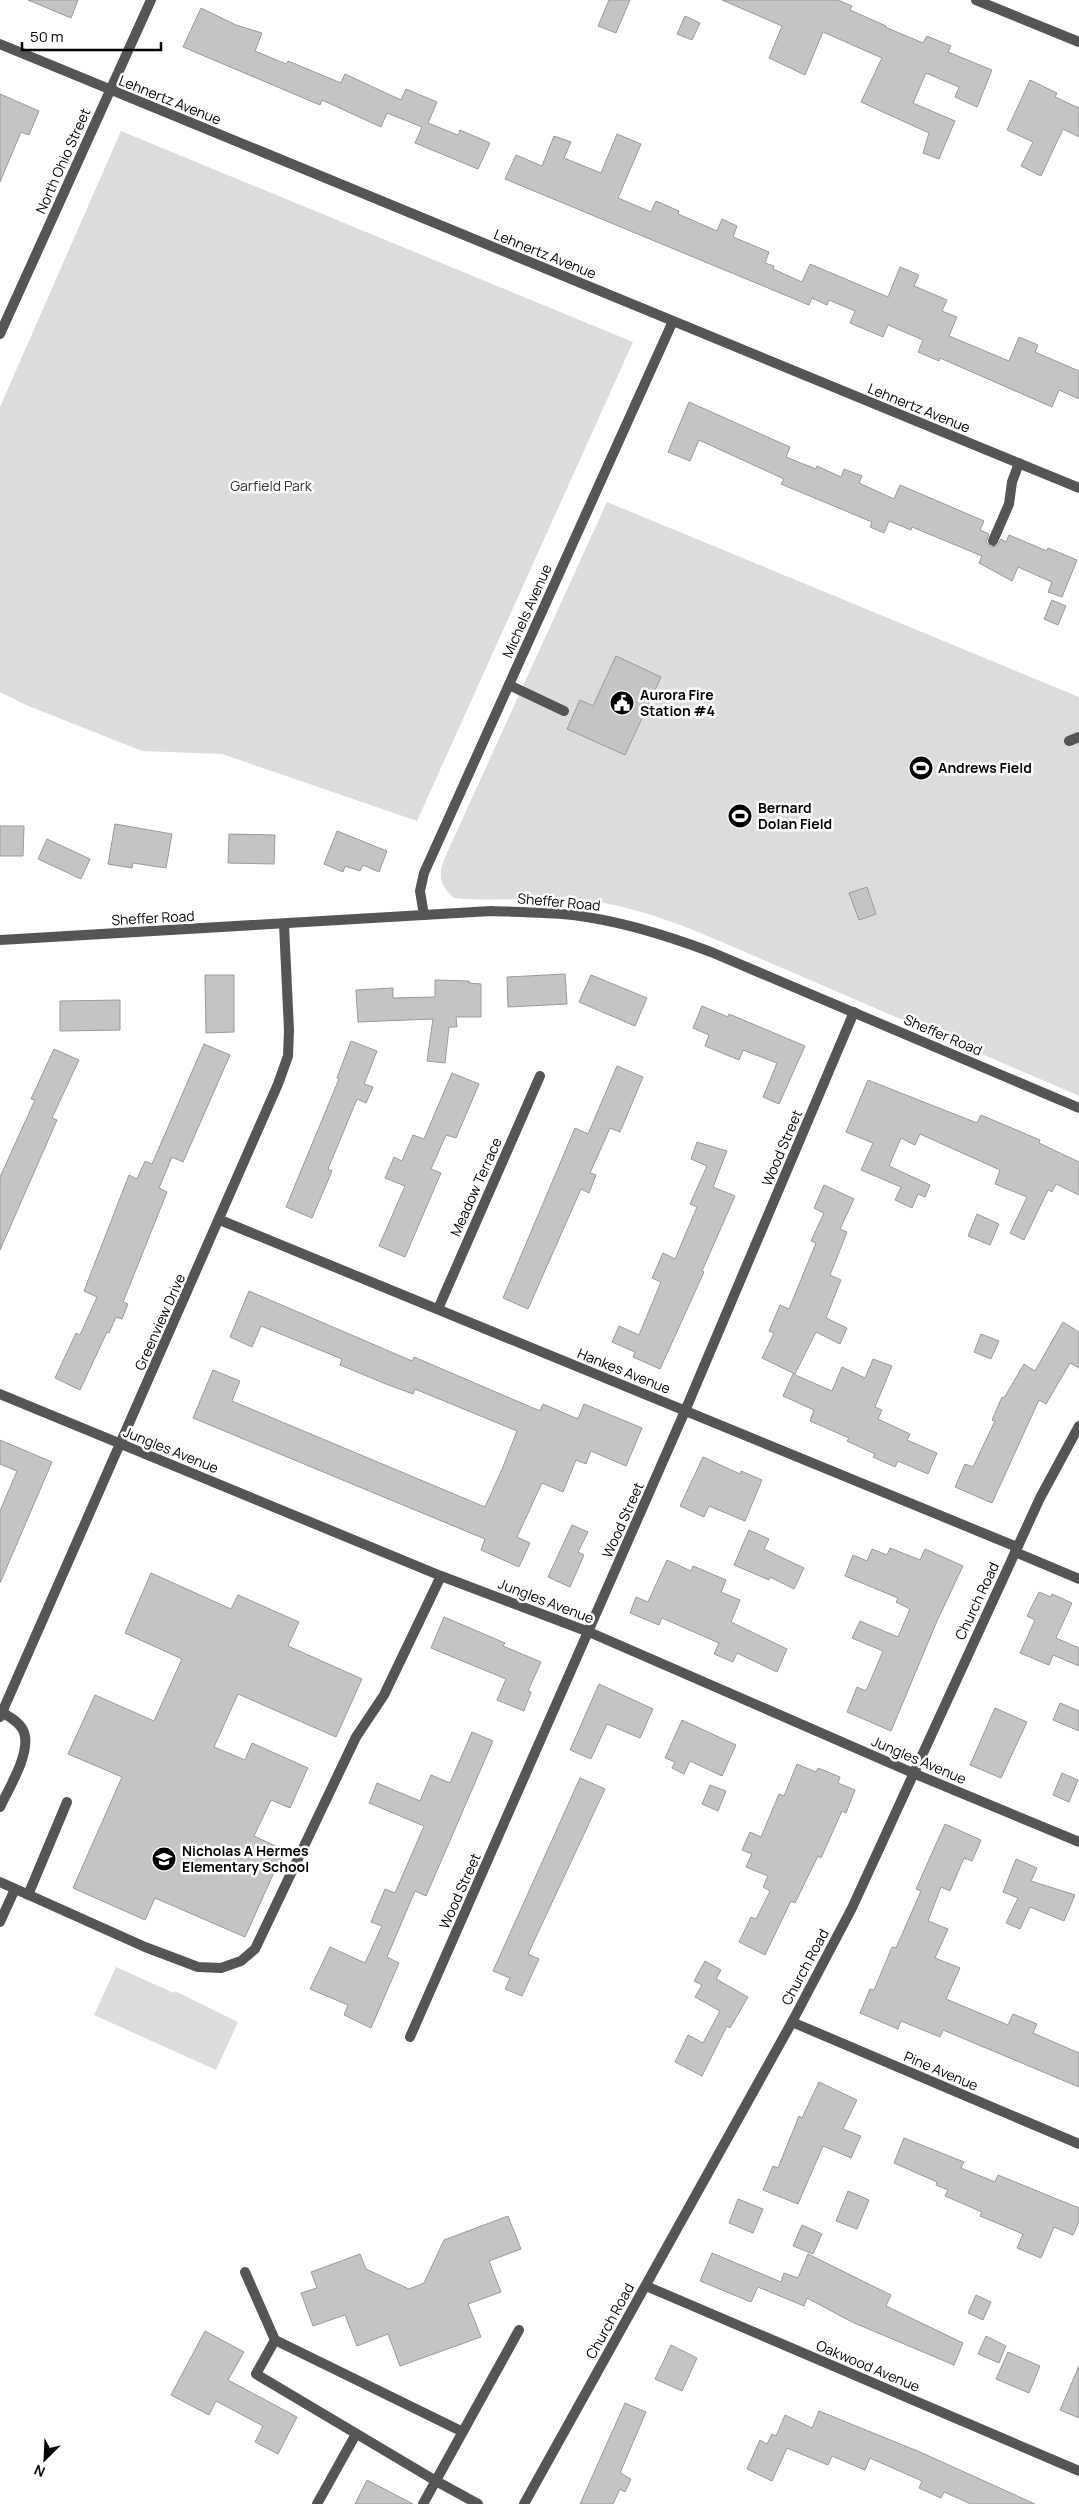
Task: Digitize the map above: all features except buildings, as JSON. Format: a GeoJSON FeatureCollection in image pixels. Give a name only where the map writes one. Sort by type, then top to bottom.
{"type":"FeatureCollection","features":[{"type":"Feature","properties":{"kind":"street","name":"North Ohio Street"},"geometry":{"type":"LineString","coordinates":[[0,334],[3,318],[111,90],[151,0]]}},
{"type":"Feature","properties":{"kind":"street"},"geometry":{"type":"LineString","coordinates":[[976,0],[1079,42]]}},
{"type":"Feature","properties":{"kind":"street","name":"Lehnertz Avenue"},"geometry":{"type":"LineString","coordinates":[[0,44],[1079,488]]}},
{"type":"Feature","properties":{"kind":"street","name":"Michels Avenue"},"geometry":{"type":"LineString","coordinates":[[424,914],[420,891],[424,873],[673,321]]}},
{"type":"Feature","properties":{"kind":"street"},"geometry":{"type":"LineString","coordinates":[[993,541],[1009,504],[1012,482],[1019,464]]}},
{"type":"Feature","properties":{"kind":"street"},"geometry":{"type":"LineString","coordinates":[[509,685],[564,711]]}},
{"type":"Feature","properties":{"kind":"street"},"geometry":{"type":"LineString","coordinates":[[1069,741],[1079,737]]}},
{"type":"Feature","properties":{"kind":"street","name":"Sheffer Road"},"geometry":{"type":"LineString","coordinates":[[0,940],[284,925],[424,914],[492,911],[534,912],[588,917],[639,928],[711,952],[1079,1108]]}},
{"type":"Feature","properties":{"kind":"street","name":"Greenview Drive"},"geometry":{"type":"LineString","coordinates":[[1,1715],[220,1220],[278,1084],[288,1056],[284,925]]}},
{"type":"Feature","properties":{"kind":"street","name":"Wood Street"},"geometry":{"type":"LineString","coordinates":[[410,2037],[685,1411],[854,1012]]}},
{"type":"Feature","properties":{"kind":"street","name":"Meadow Terrace"},"geometry":{"type":"LineString","coordinates":[[438,1309],[540,1076]]}},
{"type":"Feature","properties":{"kind":"street","name":"Hankes Avenue"},"geometry":{"type":"LineString","coordinates":[[220,1220],[685,1411],[1016,1550],[1079,1579]]}},
{"type":"Feature","properties":{"kind":"street","name":"Jungles Avenue"},"geometry":{"type":"LineString","coordinates":[[0,1394],[441,1576],[589,1632],[913,1773],[1079,1842]]}},
{"type":"Feature","properties":{"kind":"street","name":"Church Road"},"geometry":{"type":"LineString","coordinates":[[524,2504],[792,2022],[876,1860],[913,1773],[1040,1498],[1079,1426]]}},
{"type":"Feature","properties":{"kind":"street"},"geometry":{"type":"LineString","coordinates":[[0,1882],[145,1947],[198,1967],[220,1968],[241,1961],[255,1949],[356,1737],[384,1695],[441,1576]]}},
{"type":"Feature","properties":{"kind":"street"},"geometry":{"type":"LineString","coordinates":[[0,1807],[26,1746],[23,1730],[14,1719],[1,1715]]}},
{"type":"Feature","properties":{"kind":"street"},"geometry":{"type":"LineString","coordinates":[[28,1895],[67,1802]]}},
{"type":"Feature","properties":{"kind":"street"},"geometry":{"type":"LineString","coordinates":[[0,1922],[15,1889]]}},
{"type":"Feature","properties":{"kind":"street","name":"Pine Avenue"},"geometry":{"type":"LineString","coordinates":[[792,2022],[1079,2144]]}},
{"type":"Feature","properties":{"kind":"street"},"geometry":{"type":"LineString","coordinates":[[245,2272],[275,2340],[463,2432]]}},
{"type":"Feature","properties":{"kind":"street","name":"Oakwood Avenue"},"geometry":{"type":"LineString","coordinates":[[646,2286],[1079,2471]]}},
{"type":"Feature","properties":{"kind":"street"},"geometry":{"type":"LineString","coordinates":[[423,2504],[519,2330]]}},
{"type":"Feature","properties":{"kind":"street"},"geometry":{"type":"LineString","coordinates":[[275,2340],[256,2374],[436,2482],[478,2504]]}},
{"type":"Feature","properties":{"kind":"street"},"geometry":{"type":"LineString","coordinates":[[317,2504],[356,2434]]}},
{"type":"Feature","properties":{"kind":"green space","name":"Garfield Park"},"geometry":{"type":"Polygon","coordinates":[[[121,131],[633,342],[417,821],[222,754],[142,751],[26,705],[0,692],[0,407],[121,131]]]}},
{"type":"Feature","properties":{"kind":"green space"},"geometry":{"type":"Polygon","coordinates":[[[607,502],[1079,697],[1079,1096],[670,921],[623,907],[598,902],[562,899],[490,900],[454,898],[447,891],[441,879],[444,859],[607,502]]]}},
{"type":"Feature","properties":{"kind":"green space"},"geometry":{"type":"Polygon","coordinates":[[[116,1967],[174,1993],[175,1991],[238,2022],[216,2070],[94,2015],[116,1967]]]}},
{"type":"Feature","properties":{"kind":"place","name":"Aurora Fire Station #4"},"geometry":{"type":"Point","coordinates":[622,703]}},
{"type":"Feature","properties":{"kind":"place","name":"Andrews Field"},"geometry":{"type":"Point","coordinates":[921,768]}},
{"type":"Feature","properties":{"kind":"place","name":"Bernard Dolan Field"},"geometry":{"type":"Point","coordinates":[740,816]}},
{"type":"Feature","properties":{"kind":"place","name":"Nicholas A Hermes Elementary School"},"geometry":{"type":"Point","coordinates":[164,1859]}}]}
